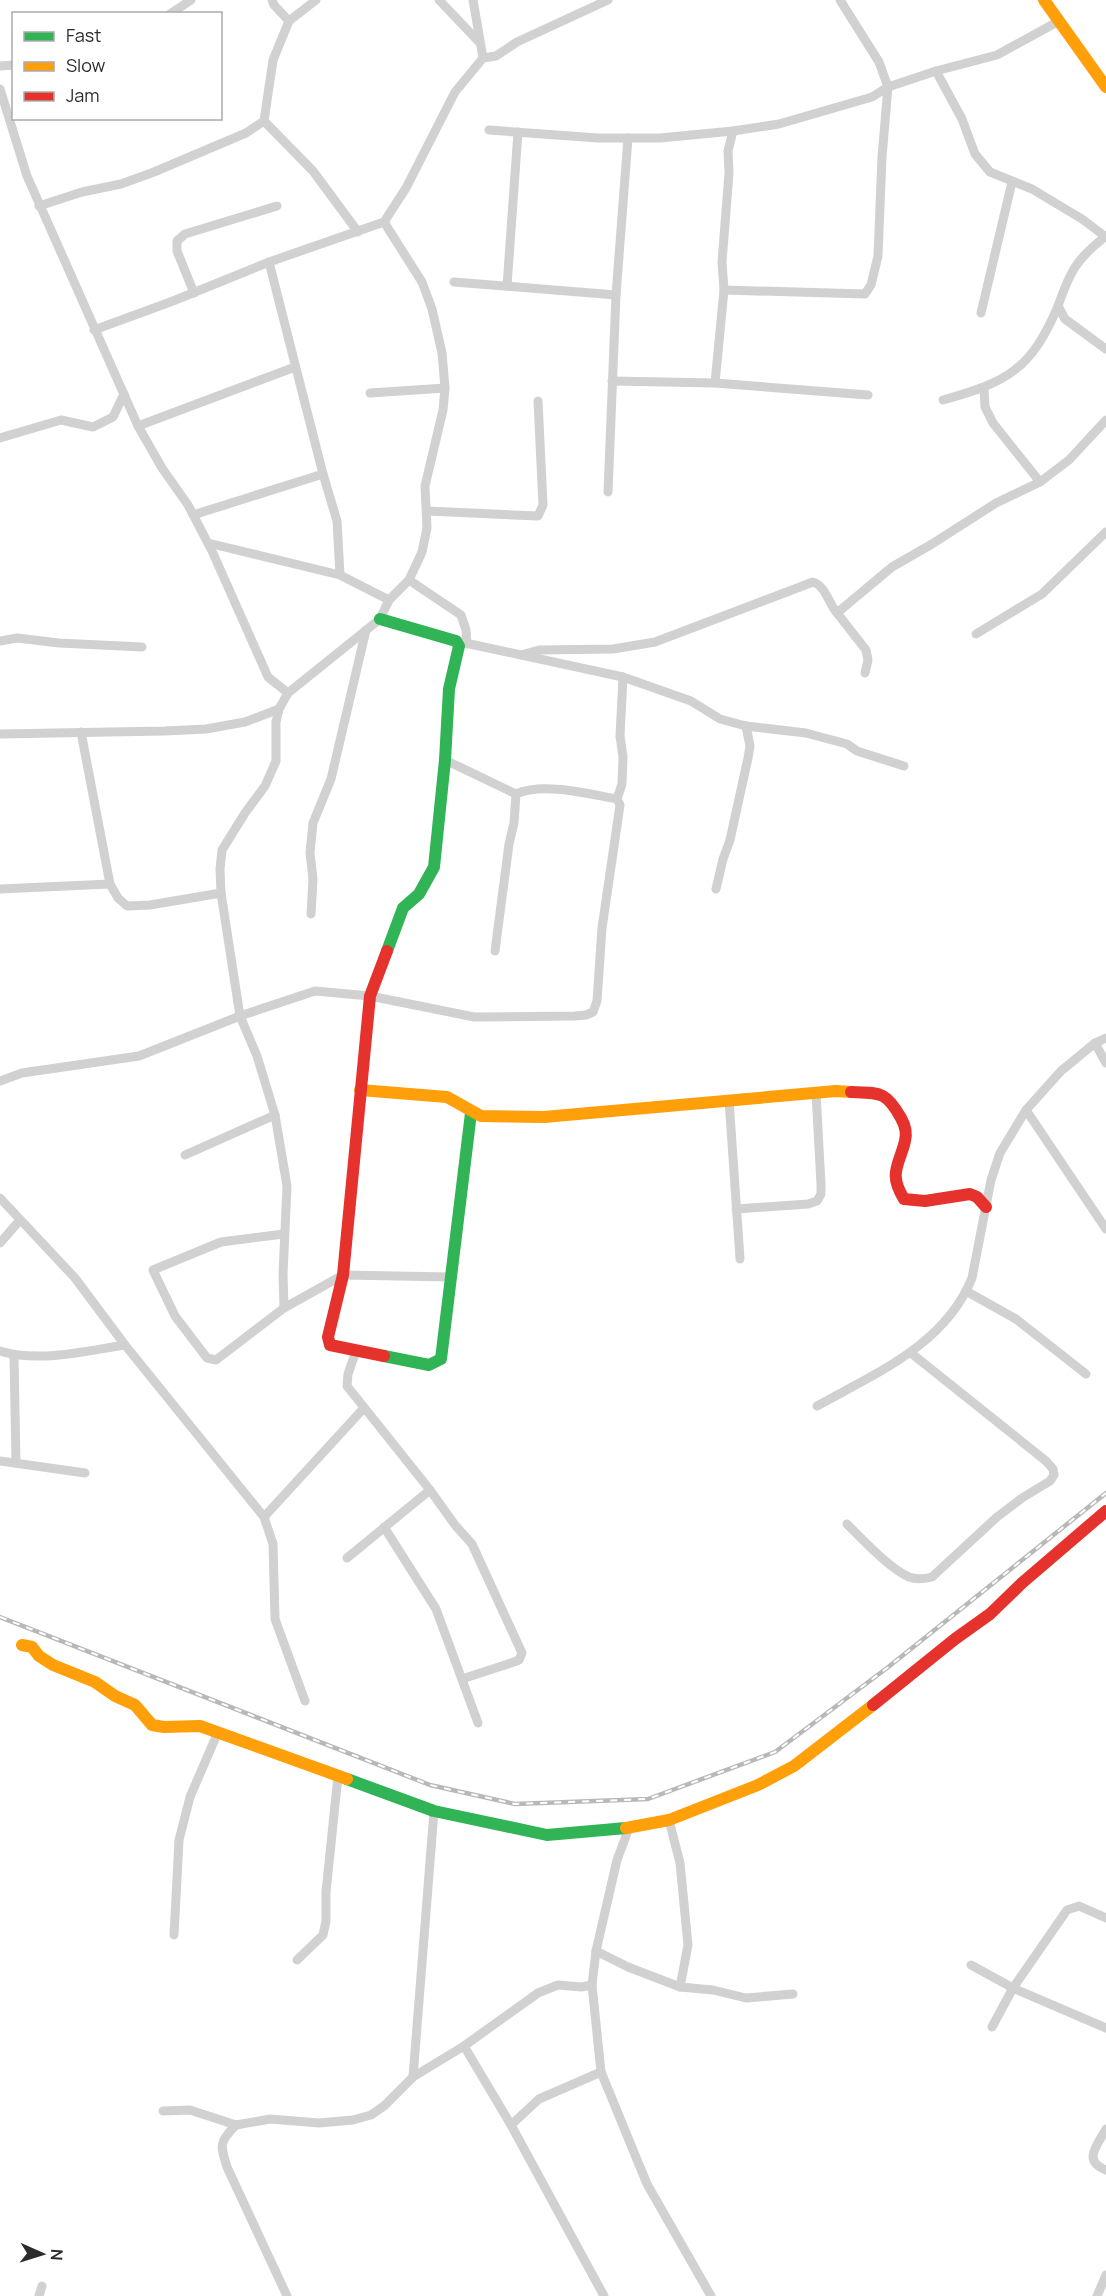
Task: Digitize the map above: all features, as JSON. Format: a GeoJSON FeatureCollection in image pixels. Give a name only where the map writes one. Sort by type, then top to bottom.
{"type":"FeatureCollection","features":[{"type":"Feature","properties":{"kind":"street"},"geometry":{"type":"LineString","coordinates":[[169,0],[172,12],[191,0]]}},
{"type":"Feature","properties":{"kind":"street"},"geometry":{"type":"LineString","coordinates":[[272,0],[289,21]]}},
{"type":"Feature","properties":{"kind":"street"},"geometry":{"type":"LineString","coordinates":[[39,206],[82,192],[121,184],[154,172],[246,133],[264,121],[273,60],[289,21],[316,0]]}},
{"type":"Feature","properties":{"kind":"street"},"geometry":{"type":"LineString","coordinates":[[439,0],[480,42]]}},
{"type":"Feature","properties":{"kind":"street"},"geometry":{"type":"LineString","coordinates":[[473,0],[483,58]]}},
{"type":"Feature","properties":{"kind":"street"},"geometry":{"type":"LineString","coordinates":[[724,290],[865,294],[871,285],[878,256],[882,157],[888,87],[879,62],[840,0]]}},
{"type":"Feature","properties":{"kind":"street"},"geometry":{"type":"LineString","coordinates":[[1044,0],[1106,87]]}},
{"type":"Feature","properties":{"kind":"street"},"geometry":{"type":"LineString","coordinates":[[94,330],[269,262],[384,222],[406,188],[455,92],[483,58],[496,56],[517,42],[603,1]]}},
{"type":"Feature","properties":{"kind":"street"},"geometry":{"type":"LineString","coordinates":[[489,130],[660,138],[733,132],[779,124],[872,97],[888,87],[936,71],[997,56],[1059,21]]}},
{"type":"Feature","properties":{"kind":"street"},"geometry":{"type":"LineString","coordinates":[[936,71],[962,119],[978,160],[990,172],[1032,189],[1082,219],[1106,237],[1088,250],[1074,266],[1047,332],[1019,369],[984,389],[943,400]]}},
{"type":"Feature","properties":{"kind":"street"},"geometry":{"type":"LineString","coordinates":[[0,89],[27,176],[39,206],[138,426],[162,468],[194,516],[208,543],[268,677],[288,693]]}},
{"type":"Feature","properties":{"kind":"street"},"geometry":{"type":"LineString","coordinates":[[264,121],[313,171],[358,232]]}},
{"type":"Feature","properties":{"kind":"street"},"geometry":{"type":"LineString","coordinates":[[507,286],[518,132]]}},
{"type":"Feature","properties":{"kind":"street"},"geometry":{"type":"LineString","coordinates":[[716,383],[724,290],[724,217],[729,173],[728,151],[733,132]]}},
{"type":"Feature","properties":{"kind":"street"},"geometry":{"type":"LineString","coordinates":[[608,492],[616,295],[628,138]]}},
{"type":"Feature","properties":{"kind":"street"},"geometry":{"type":"LineString","coordinates":[[981,313],[1012,182]]}},
{"type":"Feature","properties":{"kind":"street"},"geometry":{"type":"LineString","coordinates":[[194,293],[177,251],[177,241],[185,234],[277,206]]}},
{"type":"Feature","properties":{"kind":"street"},"geometry":{"type":"LineString","coordinates":[[284,1308],[284,1234],[287,1186],[275,1115],[257,1056],[240,1016],[221,893],[220,869],[222,850],[265,786],[276,761],[276,722],[279,709],[288,693],[380,619],[389,600],[409,580],[422,552],[427,528],[425,486],[443,410],[445,388],[442,353],[432,309],[422,282],[384,222]]}},
{"type":"Feature","properties":{"kind":"street"},"geometry":{"type":"LineString","coordinates":[[269,262],[337,521],[340,574]]}},
{"type":"Feature","properties":{"kind":"street"},"geometry":{"type":"LineString","coordinates":[[454,282],[616,295]]}},
{"type":"Feature","properties":{"kind":"street"},"geometry":{"type":"LineString","coordinates":[[1058,306],[1065,319],[1106,349]]}},
{"type":"Feature","properties":{"kind":"street"},"geometry":{"type":"LineString","coordinates":[[138,426],[295,367]]}},
{"type":"Feature","properties":{"kind":"street"},"geometry":{"type":"LineString","coordinates":[[612,381],[716,383],[868,395]]}},
{"type":"Feature","properties":{"kind":"street"},"geometry":{"type":"LineString","coordinates":[[370,393],[445,388]]}},
{"type":"Feature","properties":{"kind":"street"},"geometry":{"type":"LineString","coordinates":[[984,389],[985,407],[993,423],[1040,482]]}},
{"type":"Feature","properties":{"kind":"street"},"geometry":{"type":"LineString","coordinates":[[0,438],[61,420],[93,427],[114,417],[124,394]]}},
{"type":"Feature","properties":{"kind":"street"},"geometry":{"type":"LineString","coordinates":[[427,511],[538,516],[543,505],[538,401]]}},
{"type":"Feature","properties":{"kind":"street"},"geometry":{"type":"LineString","coordinates":[[837,613],[892,567],[996,503],[1040,482],[1069,460],[1106,420]]}},
{"type":"Feature","properties":{"kind":"street"},"geometry":{"type":"LineString","coordinates":[[194,516],[323,474]]}},
{"type":"Feature","properties":{"kind":"street"},"geometry":{"type":"LineString","coordinates":[[976,634],[1042,594],[1106,532]]}},
{"type":"Feature","properties":{"kind":"street"},"geometry":{"type":"LineString","coordinates":[[208,543],[340,574],[389,600]]}},
{"type":"Feature","properties":{"kind":"street"},"geometry":{"type":"LineString","coordinates":[[409,580],[460,615],[466,630],[459,646],[449,689],[445,760],[434,867],[419,894],[403,908],[370,996],[343,1275],[328,1337],[330,1345],[429,1365],[441,1359],[471,1113]]}},
{"type":"Feature","properties":{"kind":"street"},"geometry":{"type":"LineString","coordinates":[[521,655],[539,650],[613,649],[656,642],[813,582],[818,583],[823,589],[829,603],[866,650],[868,660],[865,673]]}},
{"type":"Feature","properties":{"kind":"street"},"geometry":{"type":"LineString","coordinates":[[380,619],[461,643],[623,677],[691,701],[720,719],[746,726],[806,733],[847,744],[857,751],[904,766]]}},
{"type":"Feature","properties":{"kind":"street"},"geometry":{"type":"LineString","coordinates":[[311,914],[313,879],[310,853],[313,823],[331,778],[366,630]]}},
{"type":"Feature","properties":{"kind":"street"},"geometry":{"type":"LineString","coordinates":[[0,641],[17,638],[59,643],[142,647]]}},
{"type":"Feature","properties":{"kind":"street"},"geometry":{"type":"LineString","coordinates":[[0,1081],[22,1073],[139,1056],[240,1016],[315,991],[370,996],[474,1017],[575,1016],[593,1012],[597,1001],[602,928],[620,805],[617,799],[622,784],[623,757],[620,736],[623,677]]}},
{"type":"Feature","properties":{"kind":"street"},"geometry":{"type":"LineString","coordinates":[[0,734],[206,729],[245,722],[279,709]]}},
{"type":"Feature","properties":{"kind":"street"},"geometry":{"type":"LineString","coordinates":[[716,889],[730,840],[748,758],[750,746],[746,726]]}},
{"type":"Feature","properties":{"kind":"street"},"geometry":{"type":"LineString","coordinates":[[81,732],[110,884],[118,897],[127,906],[150,905],[221,893]]}},
{"type":"Feature","properties":{"kind":"street"},"geometry":{"type":"LineString","coordinates":[[445,760],[516,794],[526,790],[564,790],[617,799]]}},
{"type":"Feature","properties":{"kind":"street"},"geometry":{"type":"LineString","coordinates":[[495,951],[509,844],[514,823],[516,794]]}},
{"type":"Feature","properties":{"kind":"street"},"geometry":{"type":"LineString","coordinates":[[0,889],[110,884]]}},
{"type":"Feature","properties":{"kind":"street"},"geometry":{"type":"LineString","coordinates":[[817,1406],[911,1353],[949,1318],[972,1278],[991,1180],[1000,1153],[1026,1110],[1061,1071],[1095,1043],[1106,1038]]}},
{"type":"Feature","properties":{"kind":"street"},"geometry":{"type":"LineString","coordinates":[[1095,1043],[1106,1063]]}},
{"type":"Feature","properties":{"kind":"street"},"geometry":{"type":"LineString","coordinates":[[360,1090],[447,1097],[455,1100],[471,1113],[481,1116],[544,1117],[836,1091],[876,1093],[889,1099],[905,1126],[906,1139],[896,1165],[896,1186],[904,1199],[925,1201],[970,1194],[977,1197],[986,1207]]}},
{"type":"Feature","properties":{"kind":"street"},"geometry":{"type":"LineString","coordinates":[[736,1209],[808,1204],[817,1201],[821,1194],[821,1184],[816,1093]]}},
{"type":"Feature","properties":{"kind":"street"},"geometry":{"type":"LineString","coordinates":[[729,1100],[740,1259]]}},
{"type":"Feature","properties":{"kind":"street"},"geometry":{"type":"LineString","coordinates":[[1026,1110],[1106,1229]]}},
{"type":"Feature","properties":{"kind":"street"},"geometry":{"type":"LineString","coordinates":[[185,1155],[275,1115]]}},
{"type":"Feature","properties":{"kind":"street"},"geometry":{"type":"LineString","coordinates":[[0,1198],[75,1278],[125,1345],[264,1517],[273,1544],[275,1619],[304,1701]]}},
{"type":"Feature","properties":{"kind":"street"},"geometry":{"type":"LineString","coordinates":[[0,1243],[20,1220]]}},
{"type":"Feature","properties":{"kind":"street"},"geometry":{"type":"LineString","coordinates":[[284,1234],[221,1242],[153,1270],[175,1316],[207,1358],[216,1360],[284,1308],[343,1275],[451,1277]]}},
{"type":"Feature","properties":{"kind":"street"},"geometry":{"type":"LineString","coordinates":[[966,1291],[1016,1319],[1086,1374]]}},
{"type":"Feature","properties":{"kind":"street"},"geometry":{"type":"LineString","coordinates":[[0,1351],[14,1355],[39,1356],[125,1345]]}},
{"type":"Feature","properties":{"kind":"street"},"geometry":{"type":"LineString","coordinates":[[356,1351],[348,1374],[347,1386],[472,1544],[522,1653],[519,1660],[511,1664],[462,1679]]}},
{"type":"Feature","properties":{"kind":"street"},"geometry":{"type":"LineString","coordinates":[[847,1524],[900,1572],[910,1577],[923,1579],[932,1577],[997,1517],[1050,1481],[1054,1475],[1053,1469],[1046,1461],[911,1353]]}},
{"type":"Feature","properties":{"kind":"street"},"geometry":{"type":"LineString","coordinates":[[14,1355],[16,1463]]}},
{"type":"Feature","properties":{"kind":"street"},"geometry":{"type":"LineString","coordinates":[[264,1517],[363,1409]]}},
{"type":"Feature","properties":{"kind":"street"},"geometry":{"type":"LineString","coordinates":[[0,1461],[85,1473]]}},
{"type":"Feature","properties":{"kind":"street"},"geometry":{"type":"LineString","coordinates":[[347,1557],[430,1490]]}},
{"type":"Feature","properties":{"kind":"street"},"geometry":{"type":"LineString","coordinates":[[21,1645],[32,1647],[39,1656],[53,1665],[95,1682],[115,1696],[135,1704],[152,1725],[200,1726],[435,1811],[547,1835],[629,1828],[669,1820],[758,1785],[794,1766],[990,1614],[1106,1510]]}},
{"type":"Feature","properties":{"kind":"street"},"geometry":{"type":"LineString","coordinates":[[384,1527],[436,1609],[478,1723]]}},
{"type":"Feature","properties":{"kind":"street"},"geometry":{"type":"LineString","coordinates":[[174,1935],[179,1840],[190,1797],[218,1732]]}},
{"type":"Feature","properties":{"kind":"street"},"geometry":{"type":"LineString","coordinates":[[297,1960],[323,1935],[338,1776]]}},
{"type":"Feature","properties":{"kind":"street"},"geometry":{"type":"LineString","coordinates":[[413,2077],[435,1811]]}},
{"type":"Feature","properties":{"kind":"street"},"geometry":{"type":"LineString","coordinates":[[669,1820],[680,1863],[688,1945],[680,1987]]}},
{"type":"Feature","properties":{"kind":"street"},"geometry":{"type":"LineString","coordinates":[[629,1828],[617,1860],[596,1951],[592,1985],[601,2073],[647,2184],[711,2296]]}},
{"type":"Feature","properties":{"kind":"street"},"geometry":{"type":"LineString","coordinates":[[992,2027],[1013,1988],[1067,1910],[1079,1906],[1106,1918]]}},
{"type":"Feature","properties":{"kind":"street"},"geometry":{"type":"LineString","coordinates":[[596,1951],[627,1967],[680,1987],[713,1990],[746,1998],[793,1994]]}},
{"type":"Feature","properties":{"kind":"street"},"geometry":{"type":"LineString","coordinates":[[971,1965],[1013,1988],[1106,2028]]}},
{"type":"Feature","properties":{"kind":"street"},"geometry":{"type":"LineString","coordinates":[[163,2112],[190,2110],[236,2125],[270,2119],[319,2123],[353,2120],[371,2115],[384,2106],[413,2077],[464,2046],[538,1993],[552,1986],[592,1985]]}},
{"type":"Feature","properties":{"kind":"street"},"geometry":{"type":"LineString","coordinates":[[464,2046],[511,2125],[604,2296]]}},
{"type":"Feature","properties":{"kind":"street"},"geometry":{"type":"LineString","coordinates":[[511,2125],[540,2099],[601,2073]]}},
{"type":"Feature","properties":{"kind":"street"},"geometry":{"type":"LineString","coordinates":[[236,2125],[223,2138],[221,2150],[287,2296]]}},
{"type":"Feature","properties":{"kind":"street"},"geometry":{"type":"LineString","coordinates":[[1106,2129],[1092,2157],[1096,2167],[1106,2170]]}},
{"type":"Feature","properties":{"kind":"street"},"geometry":{"type":"LineString","coordinates":[[1097,2296],[1106,2275]]}},
{"type":"Feature","properties":{"kind":"street"},"geometry":{"type":"LineString","coordinates":[[39,2296],[42,2286]]}},
{"type":"Feature","properties":{"kind":"railway"},"geometry":{"type":"LineString","coordinates":[[0,1617],[430,1785],[515,1804],[648,1799],[775,1752],[887,1668],[1106,1493]]}},
{"type":"Feature","properties":{"kind":"traffic: fast"},"geometry":{"type":"LineString","coordinates":[[380,619],[456,641],[459,646],[449,689],[445,760],[434,867],[419,894],[403,908],[387,951]]}},
{"type":"Feature","properties":{"kind":"traffic: fast"},"geometry":{"type":"LineString","coordinates":[[384,1356],[429,1365],[441,1359],[471,1113]]}},
{"type":"Feature","properties":{"kind":"traffic: fast"},"geometry":{"type":"LineString","coordinates":[[347,1779],[434,1811],[547,1835],[626,1828]]}},
{"type":"Feature","properties":{"kind":"traffic: slow"},"geometry":{"type":"LineString","coordinates":[[1044,0],[1106,87]]}},
{"type":"Feature","properties":{"kind":"traffic: slow"},"geometry":{"type":"LineString","coordinates":[[360,1090],[447,1097],[481,1116],[544,1117],[836,1091],[851,1092]]}},
{"type":"Feature","properties":{"kind":"traffic: slow"},"geometry":{"type":"LineString","coordinates":[[22,1645],[32,1647],[39,1656],[53,1665],[95,1682],[115,1696],[135,1705],[152,1725],[200,1726],[347,1779]]}},
{"type":"Feature","properties":{"kind":"traffic: slow"},"geometry":{"type":"LineString","coordinates":[[626,1828],[669,1820],[758,1785],[794,1766],[873,1705]]}},
{"type":"Feature","properties":{"kind":"traffic: jam"},"geometry":{"type":"LineString","coordinates":[[384,1356],[330,1345],[328,1337],[343,1275],[370,996],[387,951]]}},
{"type":"Feature","properties":{"kind":"traffic: jam"},"geometry":{"type":"LineString","coordinates":[[851,1092],[881,1095],[896,1109],[902,1121],[906,1138],[896,1176],[904,1199],[925,1201],[970,1194],[977,1197],[986,1207]]}},
{"type":"Feature","properties":{"kind":"traffic: jam"},"geometry":{"type":"LineString","coordinates":[[873,1705],[990,1614],[1022,1583],[1106,1511]]}}]}
